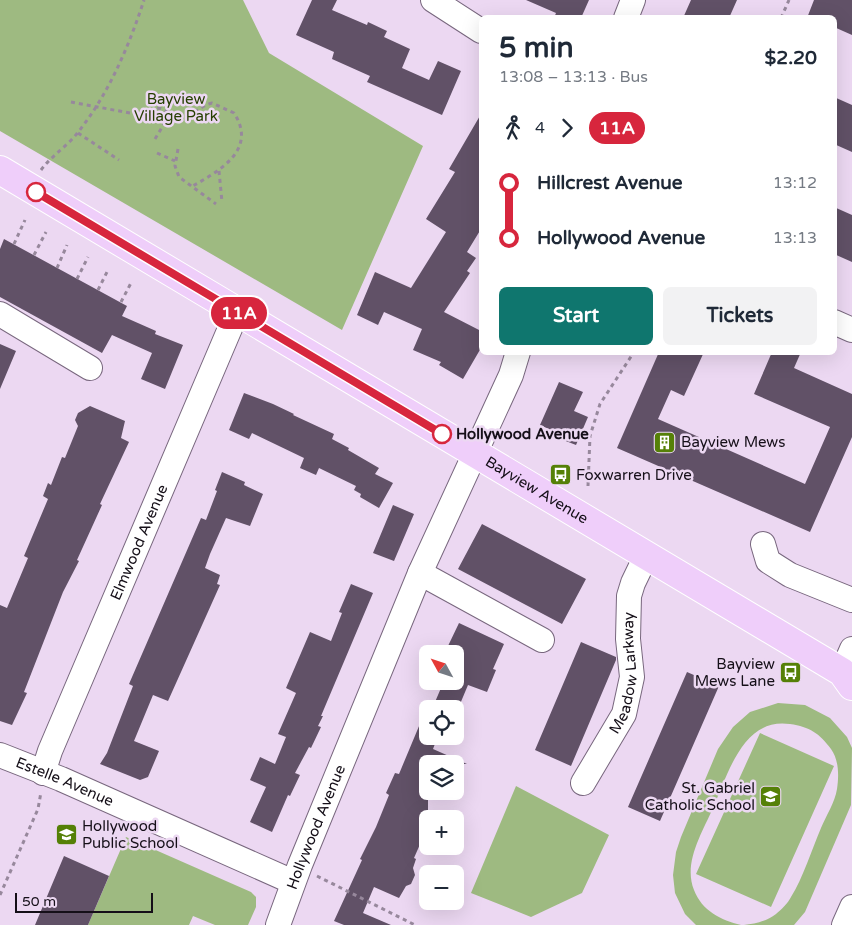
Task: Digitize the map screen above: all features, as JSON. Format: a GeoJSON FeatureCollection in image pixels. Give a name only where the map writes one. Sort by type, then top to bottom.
{"type":"FeatureCollection","features":[{"type":"Feature","properties":{"kind":"main road","name":"Bayview Avenue"},"geometry":{"type":"LineString","coordinates":[[0,170],[646,556],[849,670]]}},
{"type":"Feature","properties":{"kind":"street"},"geometry":{"type":"LineString","coordinates":[[433,0],[479,29]]}},
{"type":"Feature","properties":{"kind":"street"},"geometry":{"type":"LineString","coordinates":[[627,15],[633,0]]}},
{"type":"Feature","properties":{"kind":"street","name":"Elmwood Avenue"},"geometry":{"type":"LineString","coordinates":[[44,773],[50,751],[237,312]]}},
{"type":"Feature","properties":{"kind":"street"},"geometry":{"type":"LineString","coordinates":[[0,314],[90,368]]}},
{"type":"Feature","properties":{"kind":"street"},"geometry":{"type":"LineString","coordinates":[[837,323],[852,330]]}},
{"type":"Feature","properties":{"kind":"street"},"geometry":{"type":"LineString","coordinates":[[475,454],[511,375],[517,355]]}},
{"type":"Feature","properties":{"kind":"street","name":"Hollywood Avenue"},"geometry":{"type":"LineString","coordinates":[[278,925],[302,876],[420,574],[475,454]]}},
{"type":"Feature","properties":{"kind":"street"},"geometry":{"type":"LineString","coordinates":[[763,544],[768,561],[790,575],[852,600]]}},
{"type":"Feature","properties":{"kind":"street","name":"Meadow Larkway"},"geometry":{"type":"LineString","coordinates":[[583,783],[624,714],[632,677],[628,639],[629,596],[646,556]]}},
{"type":"Feature","properties":{"kind":"street"},"geometry":{"type":"LineString","coordinates":[[420,574],[542,640]]}},
{"type":"Feature","properties":{"kind":"street","name":"Estelle Avenue"},"geometry":{"type":"LineString","coordinates":[[0,755],[302,876]]}},
{"type":"Feature","properties":{"kind":"street"},"geometry":{"type":"LineString","coordinates":[[845,925],[852,907]]}},
{"type":"Feature","properties":{"kind":"path"},"geometry":{"type":"LineString","coordinates":[[48,161],[78,133],[97,106],[117,69],[144,0]]}},
{"type":"Feature","properties":{"kind":"path"},"geometry":{"type":"LineString","coordinates":[[782,15],[789,0]]}},
{"type":"Feature","properties":{"kind":"path"},"geometry":{"type":"LineString","coordinates":[[71,102],[137,115],[159,108],[180,117],[189,116],[211,103],[234,113],[241,126],[242,143],[238,150],[219,171],[191,187]]}},
{"type":"Feature","properties":{"kind":"path"},"geometry":{"type":"LineString","coordinates":[[155,140],[170,114]]}},
{"type":"Feature","properties":{"kind":"path"},"geometry":{"type":"LineString","coordinates":[[78,133],[119,160]]}},
{"type":"Feature","properties":{"kind":"path"},"geometry":{"type":"LineString","coordinates":[[178,149],[175,161],[178,177],[216,204]]}},
{"type":"Feature","properties":{"kind":"path"},"geometry":{"type":"LineString","coordinates":[[157,152],[175,161]]}},
{"type":"Feature","properties":{"kind":"path"},"geometry":{"type":"LineString","coordinates":[[219,171],[222,202]]}},
{"type":"Feature","properties":{"kind":"path"},"geometry":{"type":"LineString","coordinates":[[14,244],[25,220]]}},
{"type":"Feature","properties":{"kind":"path"},"geometry":{"type":"LineString","coordinates":[[34,255],[46,232]]}},
{"type":"Feature","properties":{"kind":"path"},"geometry":{"type":"LineString","coordinates":[[56,268],[67,245]]}},
{"type":"Feature","properties":{"kind":"path"},"geometry":{"type":"LineString","coordinates":[[77,279],[88,257]]}},
{"type":"Feature","properties":{"kind":"path"},"geometry":{"type":"LineString","coordinates":[[98,290],[108,270]]}},
{"type":"Feature","properties":{"kind":"path"},"geometry":{"type":"LineString","coordinates":[[121,302],[131,283]]}},
{"type":"Feature","properties":{"kind":"path"},"geometry":{"type":"LineString","coordinates":[[588,486],[590,436],[600,404],[632,355]]}},
{"type":"Feature","properties":{"kind":"path"},"geometry":{"type":"LineString","coordinates":[[0,895],[38,809],[44,773]]}},
{"type":"Feature","properties":{"kind":"path"},"geometry":{"type":"LineString","coordinates":[[302,876],[318,877],[415,925]]}},
{"type":"Feature","properties":{"kind":"green space","name":"Bayview Village Park"},"geometry":{"type":"Polygon","coordinates":[[[0,0],[243,0],[269,53],[423,146],[342,330],[0,131],[0,0]]]}},
{"type":"Feature","properties":{"kind":"green space"},"geometry":{"type":"Polygon","coordinates":[[[778,703],[805,705],[830,718],[847,737],[852,748],[851,805],[805,912],[794,925],[744,925],[761,922],[772,916],[790,899],[832,804],[838,784],[838,768],[834,753],[814,732],[790,724],[774,724],[760,729],[739,751],[732,765],[695,848],[691,869],[691,880],[694,890],[702,904],[713,914],[741,925],[696,925],[685,914],[675,893],[673,875],[676,852],[681,837],[718,749],[733,727],[750,712],[778,703]]]}},
{"type":"Feature","properties":{"kind":"green space"},"geometry":{"type":"Polygon","coordinates":[[[760,733],[834,766],[771,907],[696,874],[760,733]]]}},
{"type":"Feature","properties":{"kind":"green space"},"geometry":{"type":"Polygon","coordinates":[[[516,786],[609,835],[582,893],[531,917],[471,893],[516,786]]]}},
{"type":"Feature","properties":{"kind":"green space"},"geometry":{"type":"Polygon","coordinates":[[[126,837],[251,892],[256,897],[256,907],[248,925],[215,925],[193,916],[189,925],[88,925],[126,837]]]}},
{"type":"Feature","properties":{"kind":"building"},"geometry":{"type":"Polygon","coordinates":[[[312,0],[337,0],[332,10],[367,25],[368,22],[387,31],[384,37],[410,49],[402,68],[429,80],[438,61],[461,71],[442,115],[367,82],[370,76],[332,59],[334,52],[296,35],[312,0]]]}},
{"type":"Feature","properties":{"kind":"building"},"geometry":{"type":"Polygon","coordinates":[[[526,0],[589,0],[582,15],[555,15],[556,13],[526,0]]]}},
{"type":"Feature","properties":{"kind":"building"},"geometry":{"type":"Polygon","coordinates":[[[691,0],[737,0],[730,15],[684,15],[691,0]]]}},
{"type":"Feature","properties":{"kind":"building"},"geometry":{"type":"Polygon","coordinates":[[[814,0],[852,0],[852,35],[837,28],[837,15],[808,15],[814,0]]]}},
{"type":"Feature","properties":{"kind":"building"},"geometry":{"type":"Polygon","coordinates":[[[837,98],[852,105],[852,152],[837,145],[837,98]]]}},
{"type":"Feature","properties":{"kind":"building"},"geometry":{"type":"Polygon","coordinates":[[[479,117],[479,232],[467,252],[476,258],[467,271],[470,273],[444,312],[479,330],[479,351],[463,379],[439,365],[441,362],[413,350],[422,329],[384,312],[378,325],[357,315],[375,272],[411,288],[446,232],[426,219],[455,172],[449,169],[479,117]]]}},
{"type":"Feature","properties":{"kind":"building"},"geometry":{"type":"Polygon","coordinates":[[[837,208],[852,215],[852,262],[837,255],[837,208]]]}},
{"type":"Feature","properties":{"kind":"building"},"geometry":{"type":"Polygon","coordinates":[[[4,239],[127,306],[122,316],[156,331],[155,334],[183,345],[165,389],[141,379],[152,353],[112,335],[102,353],[0,297],[0,249],[4,239]]]}},
{"type":"Feature","properties":{"kind":"building"},"geometry":{"type":"Polygon","coordinates":[[[0,344],[16,351],[0,389],[0,344]]]}},
{"type":"Feature","properties":{"kind":"building","name":"Bayview Mews"},"geometry":{"type":"Polygon","coordinates":[[[658,355],[703,355],[684,396],[671,390],[658,419],[805,484],[830,427],[754,394],[771,355],[800,355],[794,368],[852,394],[852,437],[810,532],[617,448],[658,355]]]}},
{"type":"Feature","properties":{"kind":"building"},"geometry":{"type":"Polygon","coordinates":[[[559,382],[583,392],[574,411],[588,417],[576,445],[558,438],[560,434],[540,425],[559,382]]]}},
{"type":"Feature","properties":{"kind":"building"},"geometry":{"type":"Polygon","coordinates":[[[244,393],[273,404],[334,434],[332,439],[379,468],[375,474],[393,483],[379,508],[360,497],[361,494],[354,490],[356,486],[319,468],[316,475],[300,468],[304,458],[252,433],[249,439],[229,430],[244,393]]]}},
{"type":"Feature","properties":{"kind":"building"},"geometry":{"type":"Polygon","coordinates":[[[90,406],[125,421],[121,438],[129,442],[100,504],[102,505],[77,560],[79,561],[63,592],[24,692],[27,693],[12,725],[0,721],[0,605],[7,608],[28,558],[24,556],[48,499],[43,496],[48,483],[51,485],[62,457],[65,458],[78,426],[75,420],[78,413],[90,406]]]}},
{"type":"Feature","properties":{"kind":"building"},"geometry":{"type":"Polygon","coordinates":[[[222,472],[245,482],[244,485],[263,494],[250,526],[226,518],[210,554],[205,568],[220,575],[217,584],[220,585],[168,701],[153,695],[134,741],[159,751],[148,777],[140,780],[100,764],[107,753],[133,686],[129,684],[201,518],[206,520],[222,472]]]}},
{"type":"Feature","properties":{"kind":"building"},"geometry":{"type":"Polygon","coordinates":[[[393,505],[414,514],[394,561],[373,553],[393,505]]]}},
{"type":"Feature","properties":{"kind":"building"},"geometry":{"type":"Polygon","coordinates":[[[482,524],[586,579],[562,624],[458,569],[482,524]]]}},
{"type":"Feature","properties":{"kind":"building"},"geometry":{"type":"Polygon","coordinates":[[[351,584],[373,593],[321,716],[323,716],[318,726],[321,727],[311,748],[309,747],[295,773],[300,775],[290,796],[288,795],[272,832],[250,822],[266,787],[250,780],[260,757],[275,764],[286,737],[278,734],[296,693],[286,688],[310,632],[331,641],[342,613],[339,612],[351,584]]]}},
{"type":"Feature","properties":{"kind":"building"},"geometry":{"type":"Polygon","coordinates":[[[459,623],[504,644],[493,669],[496,670],[487,692],[468,685],[462,700],[436,700],[440,690],[464,690],[464,645],[448,645],[459,623]]]}},
{"type":"Feature","properties":{"kind":"building"},"geometry":{"type":"Polygon","coordinates":[[[581,642],[616,657],[616,660],[571,766],[535,750],[581,642]]]}},
{"type":"Feature","properties":{"kind":"building"},"geometry":{"type":"Polygon","coordinates":[[[687,672],[719,686],[660,821],[628,807],[687,672]]]}},
{"type":"Feature","properties":{"kind":"building"},"geometry":{"type":"Polygon","coordinates":[[[419,726],[419,745],[435,745],[433,749],[447,755],[419,755],[419,800],[428,800],[428,810],[419,810],[419,847],[414,858],[416,859],[413,868],[415,875],[411,884],[406,886],[399,898],[374,887],[363,913],[391,925],[344,925],[334,921],[389,795],[386,793],[395,773],[399,774],[419,726]]]}},
{"type":"Feature","properties":{"kind":"building"},"geometry":{"type":"Polygon","coordinates":[[[64,856],[109,876],[88,925],[35,925],[64,856]]]}},
{"type":"Feature","properties":{"kind":"bus line","name":"11A"},"geometry":{"type":"LineString","coordinates":[[36,192],[442,434]]}},
{"type":"Feature","properties":{"kind":"place","name":"Hollywood Avenue"},"geometry":{"type":"Point","coordinates":[442,434]}},
{"type":"Feature","properties":{"kind":"place","name":"Bayview Mews"},"geometry":{"type":"Point","coordinates":[665,442]}},
{"type":"Feature","properties":{"kind":"place","name":"Foxwarren Drive"},"geometry":{"type":"Point","coordinates":[560,475]}},
{"type":"Feature","properties":{"kind":"place","name":"Bayview Mews Lane"},"geometry":{"type":"Point","coordinates":[791,673]}},
{"type":"Feature","properties":{"kind":"place","name":"St. Gabriel Catholic School"},"geometry":{"type":"Point","coordinates":[771,797]}},
{"type":"Feature","properties":{"kind":"place","name":"Hollywood Public School"},"geometry":{"type":"Point","coordinates":[66,835]}}]}
